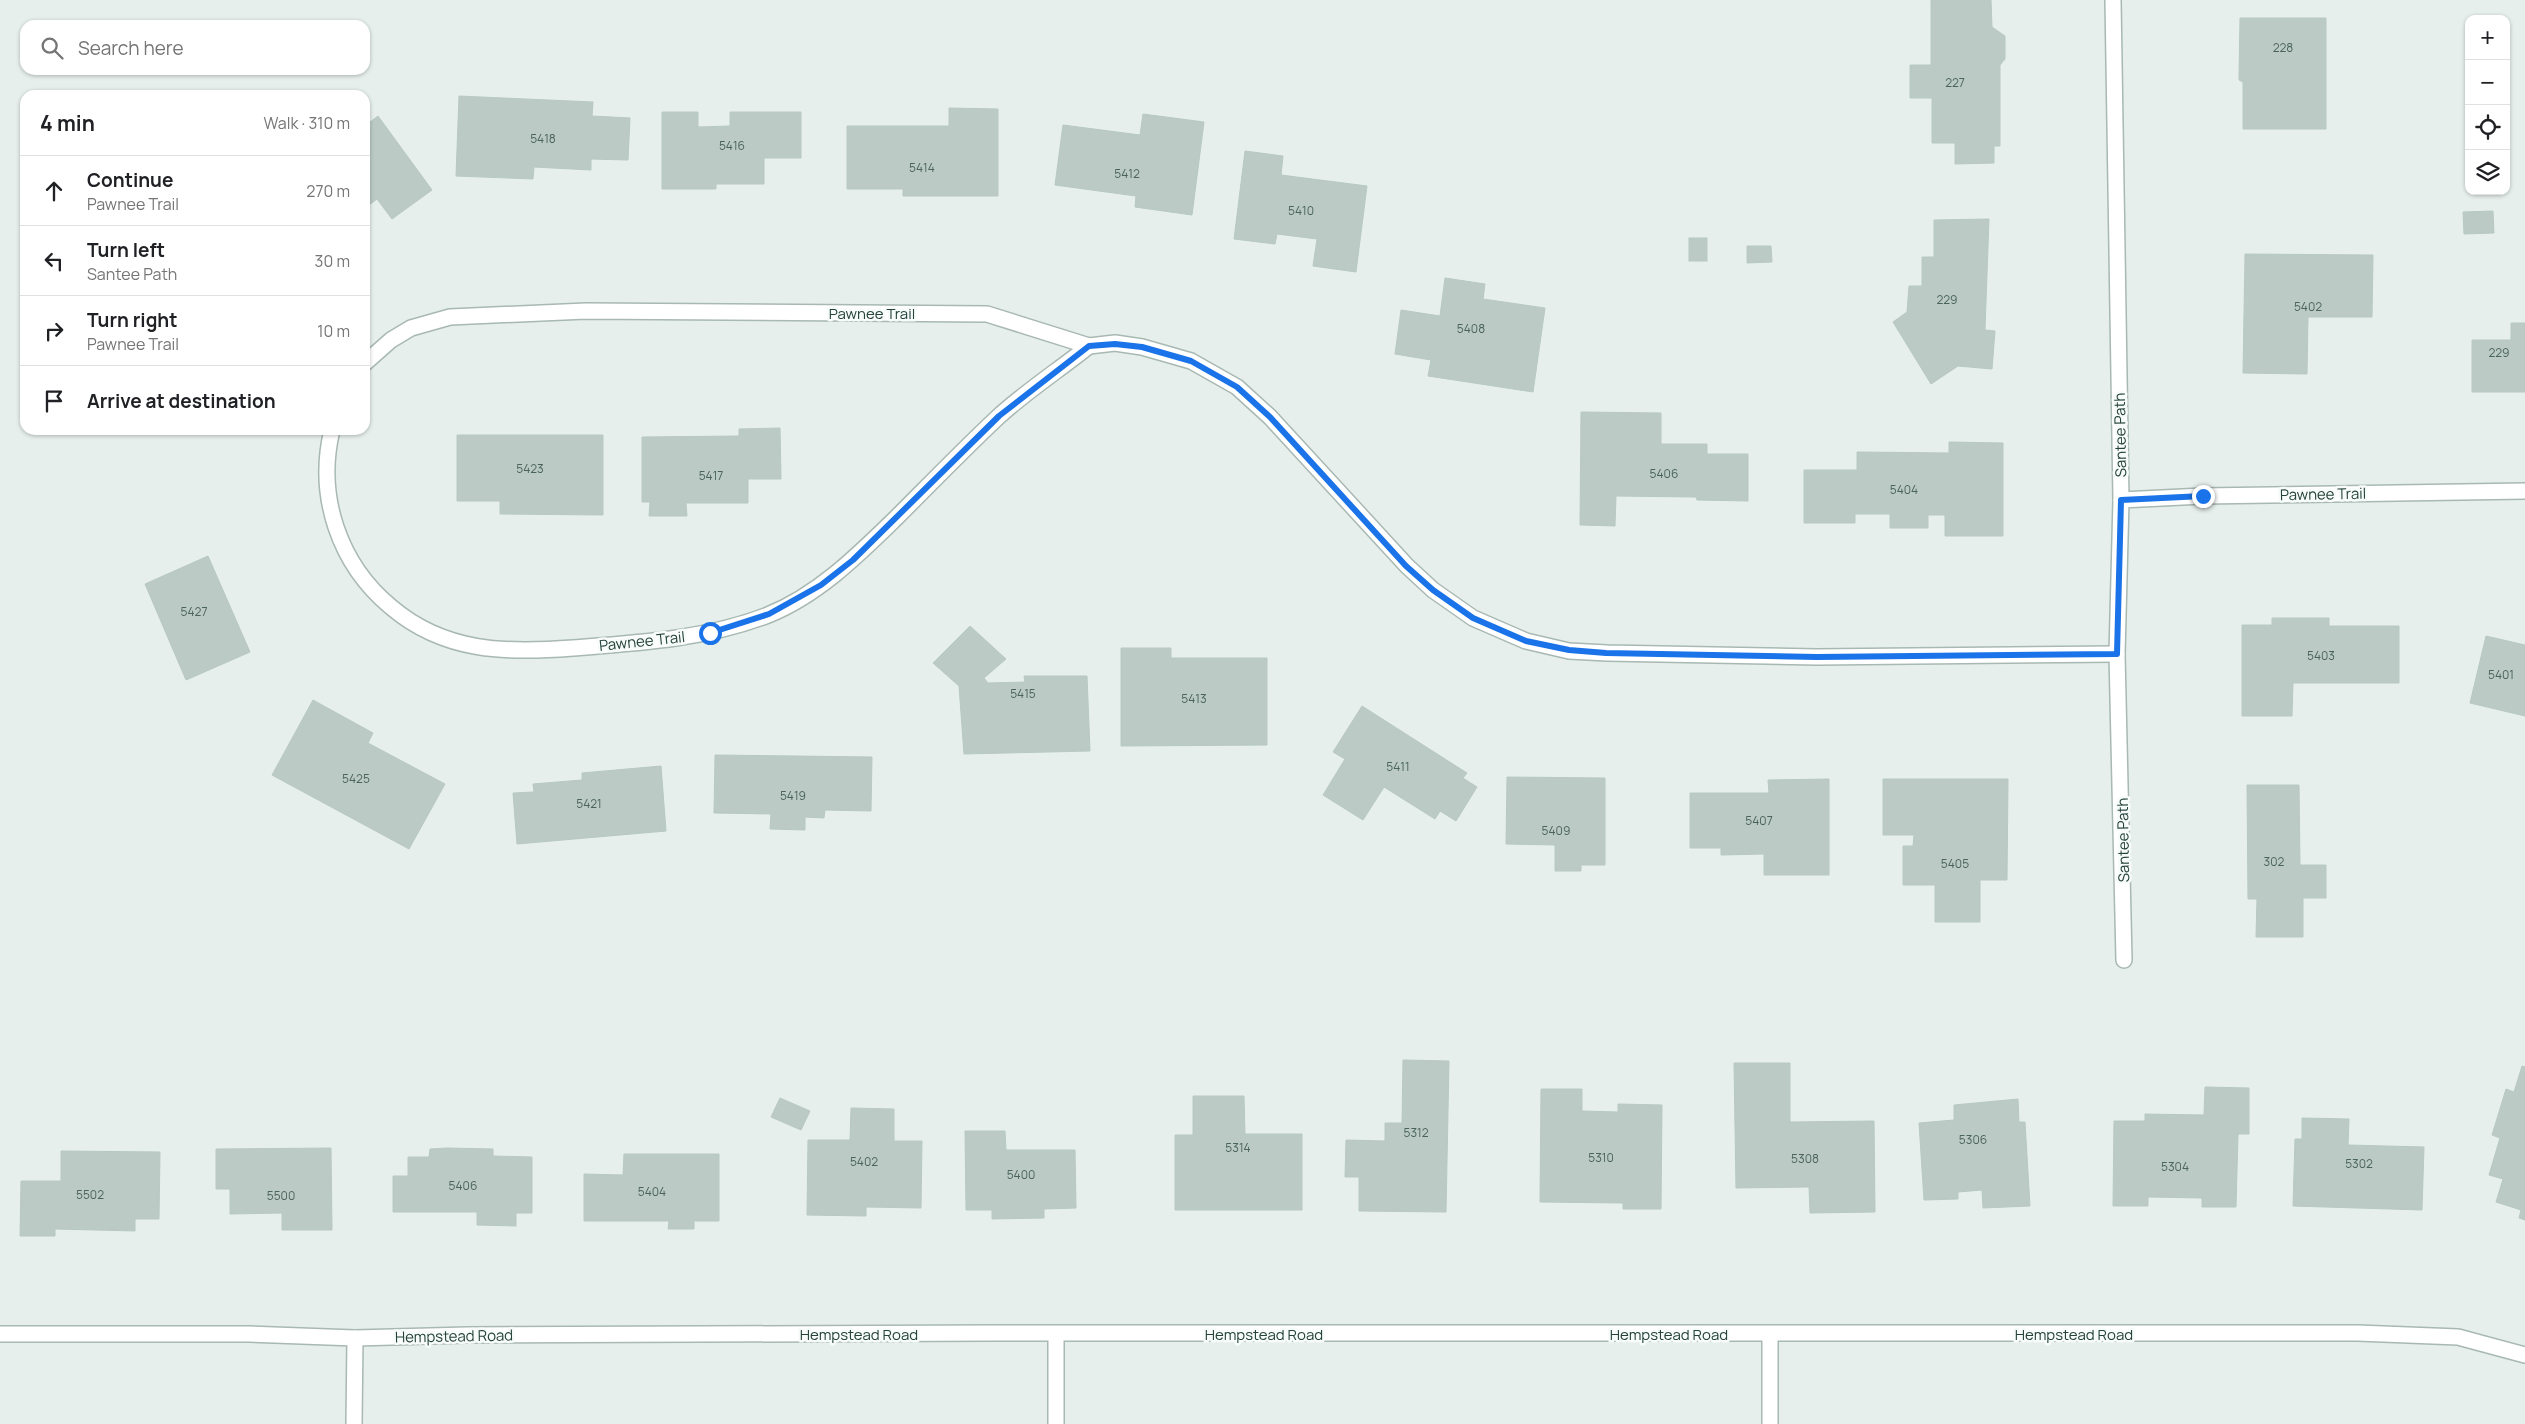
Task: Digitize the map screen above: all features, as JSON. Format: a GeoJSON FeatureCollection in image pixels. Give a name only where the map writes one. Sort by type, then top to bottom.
{"type":"FeatureCollection","features":[{"type":"Feature","properties":{"kind":"street","name":"Santee Path"},"geometry":{"type":"LineString","coordinates":[[2113,0],[2121,500],[2117,654],[2124,960]]}},
{"type":"Feature","properties":{"kind":"street","name":"Pawnee Trail"},"geometry":{"type":"LineString","coordinates":[[370,359],[391,340],[411,328],[450,317],[586,311],[987,314],[1089,346],[1115,344],[1142,347],[1191,361],[1237,387],[1270,417],[1406,566],[1433,590],[1473,618],[1526,641],[1569,650],[1606,653],[1817,657],[2117,654]]}},
{"type":"Feature","properties":{"kind":"street","name":"Pawnee Trail"},"geometry":{"type":"LineString","coordinates":[[331,435],[327,453],[327,492],[332,518],[341,542],[362,579],[399,614],[427,631],[473,647],[522,652],[617,644],[710,633],[769,614],[821,585],[853,560],[999,416],[1089,346]]}},
{"type":"Feature","properties":{"kind":"street","name":"Pawnee Trail"},"geometry":{"type":"LineString","coordinates":[[2121,500],[2213,496],[2525,490]]}},
{"type":"Feature","properties":{"kind":"street","name":"Hempstead Road"},"geometry":{"type":"LineString","coordinates":[[0,1334],[249,1334],[355,1338],[467,1335],[2358,1333],[2458,1337],[2525,1355]]}},
{"type":"Feature","properties":{"kind":"street"},"geometry":{"type":"LineString","coordinates":[[1056,1334],[1056,1424]]}},
{"type":"Feature","properties":{"kind":"street"},"geometry":{"type":"LineString","coordinates":[[1770,1334],[1770,1424]]}},
{"type":"Feature","properties":{"kind":"street"},"geometry":{"type":"LineString","coordinates":[[354,1424],[355,1338]]}},
{"type":"Feature","properties":{"kind":"building"},"geometry":{"type":"Polygon","coordinates":[[[1931,0],[1991,0],[1992,27],[2005,36],[2005,59],[2000,65],[2000,146],[1994,146],[1994,163],[1955,164],[1955,143],[1932,143],[1932,98],[1910,98],[1910,65],[1931,65],[1931,0]]]}},
{"type":"Feature","properties":{"kind":"building"},"geometry":{"type":"Polygon","coordinates":[[[2240,18],[2326,18],[2326,129],[2243,129],[2243,82],[2239,80],[2240,18]]]}},
{"type":"Feature","properties":{"kind":"building"},"geometry":{"type":"Polygon","coordinates":[[[459,96],[593,102],[592,116],[630,118],[628,160],[591,159],[591,170],[534,167],[533,179],[456,176],[459,96]]]}},
{"type":"Feature","properties":{"kind":"building"},"geometry":{"type":"Polygon","coordinates":[[[949,108],[998,109],[998,196],[903,196],[903,189],[847,189],[847,126],[949,126],[949,108]]]}},
{"type":"Feature","properties":{"kind":"building"},"geometry":{"type":"Polygon","coordinates":[[[662,112],[698,112],[698,127],[730,126],[730,112],[801,112],[801,158],[764,158],[764,184],[716,184],[716,189],[662,189],[662,112]]]}},
{"type":"Feature","properties":{"kind":"building"},"geometry":{"type":"Polygon","coordinates":[[[1143,114],[1204,122],[1192,215],[1135,207],[1136,196],[1055,185],[1063,125],[1140,135],[1143,114]]]}},
{"type":"Feature","properties":{"kind":"building"},"geometry":{"type":"Polygon","coordinates":[[[378,116],[432,190],[392,219],[377,199],[370,204],[370,122],[378,116]]]}},
{"type":"Feature","properties":{"kind":"building"},"geometry":{"type":"Polygon","coordinates":[[[1245,151],[1283,156],[1281,175],[1367,186],[1356,272],[1313,266],[1317,239],[1277,234],[1275,244],[1234,239],[1245,151]]]}},
{"type":"Feature","properties":{"kind":"building"},"geometry":{"type":"Polygon","coordinates":[[[2493,211],[2494,233],[2464,234],[2463,212],[2493,211]]]}},
{"type":"Feature","properties":{"kind":"building"},"geometry":{"type":"Polygon","coordinates":[[[1989,219],[1985,330],[1995,331],[1992,369],[1958,366],[1931,384],[1893,322],[1907,312],[1909,286],[1922,286],[1922,257],[1934,257],[1934,220],[1989,219]]]}},
{"type":"Feature","properties":{"kind":"building"},"geometry":{"type":"Polygon","coordinates":[[[1689,238],[1707,238],[1707,261],[1689,261],[1689,238]]]}},
{"type":"Feature","properties":{"kind":"building"},"geometry":{"type":"Polygon","coordinates":[[[1747,246],[1771,246],[1772,262],[1747,263],[1747,246]]]}},
{"type":"Feature","properties":{"kind":"building"},"geometry":{"type":"Polygon","coordinates":[[[2245,254],[2373,255],[2372,317],[2308,317],[2307,374],[2243,373],[2245,254]]]}},
{"type":"Feature","properties":{"kind":"building"},"geometry":{"type":"Polygon","coordinates":[[[1445,278],[1485,284],[1483,299],[1545,308],[1533,392],[1428,376],[1431,360],[1395,354],[1401,310],[1440,316],[1445,278]]]}},
{"type":"Feature","properties":{"kind":"building"},"geometry":{"type":"Polygon","coordinates":[[[2511,323],[2525,323],[2525,392],[2472,392],[2472,340],[2511,340],[2511,323]]]}},
{"type":"Feature","properties":{"kind":"building"},"geometry":{"type":"Polygon","coordinates":[[[1581,412],[1661,413],[1661,444],[1707,444],[1707,454],[1748,454],[1748,501],[1697,500],[1696,497],[1616,496],[1615,526],[1580,525],[1581,412]]]}},
{"type":"Feature","properties":{"kind":"building"},"geometry":{"type":"Polygon","coordinates":[[[780,428],[781,479],[748,479],[748,503],[686,503],[687,516],[649,516],[650,502],[642,502],[642,437],[739,436],[739,429],[780,428]]]}},
{"type":"Feature","properties":{"kind":"building"},"geometry":{"type":"Polygon","coordinates":[[[457,435],[603,435],[603,515],[500,514],[500,501],[457,501],[457,435]]]}},
{"type":"Feature","properties":{"kind":"building"},"geometry":{"type":"Polygon","coordinates":[[[1949,442],[2003,443],[2003,536],[1945,536],[1945,515],[1928,515],[1928,528],[1890,528],[1890,514],[1855,514],[1855,523],[1804,523],[1804,470],[1857,470],[1857,452],[1949,453],[1949,442]]]}},
{"type":"Feature","properties":{"kind":"building"},"geometry":{"type":"Polygon","coordinates":[[[208,556],[250,652],[186,680],[145,584],[208,556]]]}},
{"type":"Feature","properties":{"kind":"building"},"geometry":{"type":"Polygon","coordinates":[[[2272,618],[2329,618],[2329,626],[2399,626],[2399,683],[2293,683],[2292,716],[2242,716],[2242,625],[2272,625],[2272,618]]]}},
{"type":"Feature","properties":{"kind":"building"},"geometry":{"type":"Polygon","coordinates":[[[970,626],[1006,659],[984,678],[988,683],[1025,682],[1024,676],[1087,676],[1090,751],[964,754],[959,686],[933,663],[970,626]]]}},
{"type":"Feature","properties":{"kind":"building"},"geometry":{"type":"Polygon","coordinates":[[[2486,636],[2525,645],[2525,716],[2470,703],[2486,636]]]}},
{"type":"Feature","properties":{"kind":"building"},"geometry":{"type":"Polygon","coordinates":[[[1121,648],[1171,648],[1171,658],[1267,658],[1267,745],[1121,746],[1121,648]]]}},
{"type":"Feature","properties":{"kind":"building"},"geometry":{"type":"Polygon","coordinates":[[[313,700],[373,733],[368,743],[445,784],[409,849],[272,775],[313,700]]]}},
{"type":"Feature","properties":{"kind":"building"},"geometry":{"type":"Polygon","coordinates":[[[1362,706],[1467,773],[1463,778],[1477,787],[1456,821],[1440,811],[1435,819],[1384,787],[1363,820],[1323,795],[1345,759],[1333,752],[1362,706]]]}},
{"type":"Feature","properties":{"kind":"building"},"geometry":{"type":"Polygon","coordinates":[[[715,755],[872,757],[871,811],[825,810],[824,818],[805,817],[805,830],[770,829],[771,814],[714,813],[715,755]]]}},
{"type":"Feature","properties":{"kind":"building"},"geometry":{"type":"Polygon","coordinates":[[[661,766],[666,831],[517,844],[513,793],[534,792],[533,784],[582,780],[582,773],[661,766]]]}},
{"type":"Feature","properties":{"kind":"building"},"geometry":{"type":"Polygon","coordinates":[[[1507,777],[1605,778],[1605,865],[1581,865],[1581,871],[1555,871],[1555,845],[1506,844],[1507,777]]]}},
{"type":"Feature","properties":{"kind":"building"},"geometry":{"type":"Polygon","coordinates":[[[1829,779],[1829,875],[1764,875],[1764,854],[1721,855],[1721,848],[1690,848],[1690,793],[1769,793],[1768,780],[1829,779]]]}},
{"type":"Feature","properties":{"kind":"building"},"geometry":{"type":"Polygon","coordinates":[[[1883,779],[2008,779],[2007,880],[1980,880],[1980,922],[1935,922],[1935,885],[1903,885],[1903,846],[1913,846],[1914,835],[1883,835],[1883,779]]]}},
{"type":"Feature","properties":{"kind":"building"},"geometry":{"type":"Polygon","coordinates":[[[2247,785],[2299,785],[2300,865],[2326,865],[2326,898],[2303,898],[2303,937],[2256,937],[2257,899],[2248,899],[2247,785]]]}},
{"type":"Feature","properties":{"kind":"building"},"geometry":{"type":"Polygon","coordinates":[[[1403,1060],[1449,1061],[1446,1212],[1359,1211],[1359,1177],[1345,1177],[1346,1140],[1385,1141],[1385,1123],[1402,1123],[1403,1060]]]}},
{"type":"Feature","properties":{"kind":"building"},"geometry":{"type":"Polygon","coordinates":[[[1734,1063],[1790,1063],[1790,1122],[1874,1121],[1875,1212],[1810,1213],[1809,1187],[1736,1188],[1734,1063]]]}},
{"type":"Feature","properties":{"kind":"building"},"geometry":{"type":"Polygon","coordinates":[[[2522,1066],[2525,1067],[2525,1220],[2519,1218],[2521,1210],[2496,1202],[2503,1179],[2489,1175],[2500,1138],[2492,1135],[2506,1089],[2514,1092],[2522,1066]]]}},
{"type":"Feature","properties":{"kind":"building"},"geometry":{"type":"Polygon","coordinates":[[[2205,1087],[2249,1088],[2249,1134],[2238,1134],[2236,1207],[2202,1207],[2202,1198],[2148,1197],[2148,1206],[2113,1206],[2114,1121],[2145,1121],[2145,1114],[2204,1115],[2205,1087]]]}},
{"type":"Feature","properties":{"kind":"building"},"geometry":{"type":"Polygon","coordinates":[[[1541,1089],[1582,1089],[1582,1111],[1618,1112],[1618,1104],[1662,1105],[1661,1209],[1623,1209],[1623,1203],[1540,1202],[1541,1089]]]}},
{"type":"Feature","properties":{"kind":"building"},"geometry":{"type":"Polygon","coordinates":[[[1193,1096],[1244,1096],[1245,1134],[1302,1134],[1302,1210],[1175,1210],[1175,1135],[1193,1135],[1193,1096]]]}},
{"type":"Feature","properties":{"kind":"building"},"geometry":{"type":"Polygon","coordinates":[[[780,1098],[810,1111],[801,1130],[771,1117],[780,1098]]]}},
{"type":"Feature","properties":{"kind":"building"},"geometry":{"type":"Polygon","coordinates":[[[2018,1099],[2019,1122],[2025,1122],[2030,1206],[1983,1208],[1982,1190],[1958,1192],[1958,1199],[1924,1200],[1919,1123],[1954,1120],[1954,1105],[2018,1099]]]}},
{"type":"Feature","properties":{"kind":"building"},"geometry":{"type":"Polygon","coordinates":[[[851,1108],[894,1109],[894,1141],[922,1141],[921,1208],[866,1207],[866,1216],[807,1215],[808,1140],[850,1140],[851,1108]]]}},
{"type":"Feature","properties":{"kind":"building"},"geometry":{"type":"Polygon","coordinates":[[[2302,1118],[2349,1119],[2348,1145],[2424,1147],[2422,1210],[2293,1206],[2295,1139],[2302,1139],[2302,1118]]]}},
{"type":"Feature","properties":{"kind":"building"},"geometry":{"type":"Polygon","coordinates":[[[965,1131],[1005,1131],[1006,1150],[1075,1150],[1076,1208],[1044,1209],[1044,1218],[992,1219],[992,1210],[966,1210],[965,1131]]]}},
{"type":"Feature","properties":{"kind":"building"},"geometry":{"type":"Polygon","coordinates":[[[331,1148],[332,1230],[282,1230],[282,1213],[230,1214],[230,1189],[216,1189],[216,1149],[331,1148]]]}},
{"type":"Feature","properties":{"kind":"building"},"geometry":{"type":"Polygon","coordinates":[[[430,1149],[493,1149],[493,1156],[532,1157],[532,1213],[516,1213],[516,1226],[477,1225],[477,1212],[393,1212],[393,1176],[408,1176],[408,1157],[429,1157],[430,1149]]]}},
{"type":"Feature","properties":{"kind":"building"},"geometry":{"type":"Polygon","coordinates":[[[61,1151],[160,1152],[159,1219],[135,1219],[135,1231],[55,1229],[55,1236],[20,1236],[21,1181],[61,1181],[61,1151]]]}},
{"type":"Feature","properties":{"kind":"building"},"geometry":{"type":"Polygon","coordinates":[[[624,1154],[719,1154],[719,1221],[694,1221],[694,1229],[668,1229],[669,1221],[584,1221],[584,1174],[623,1175],[624,1154]]]}},
{"type":"Feature","properties":{"kind":"route"},"geometry":{"type":"LineString","coordinates":[[710,633],[769,614],[821,585],[853,560],[999,416],[1089,346],[1115,344],[1142,347],[1191,361],[1237,387],[1270,417],[1406,566],[1433,590],[1473,618],[1526,641],[1569,650],[1606,653],[1817,657],[2117,654],[2121,500],[2203,496]]}}]}
